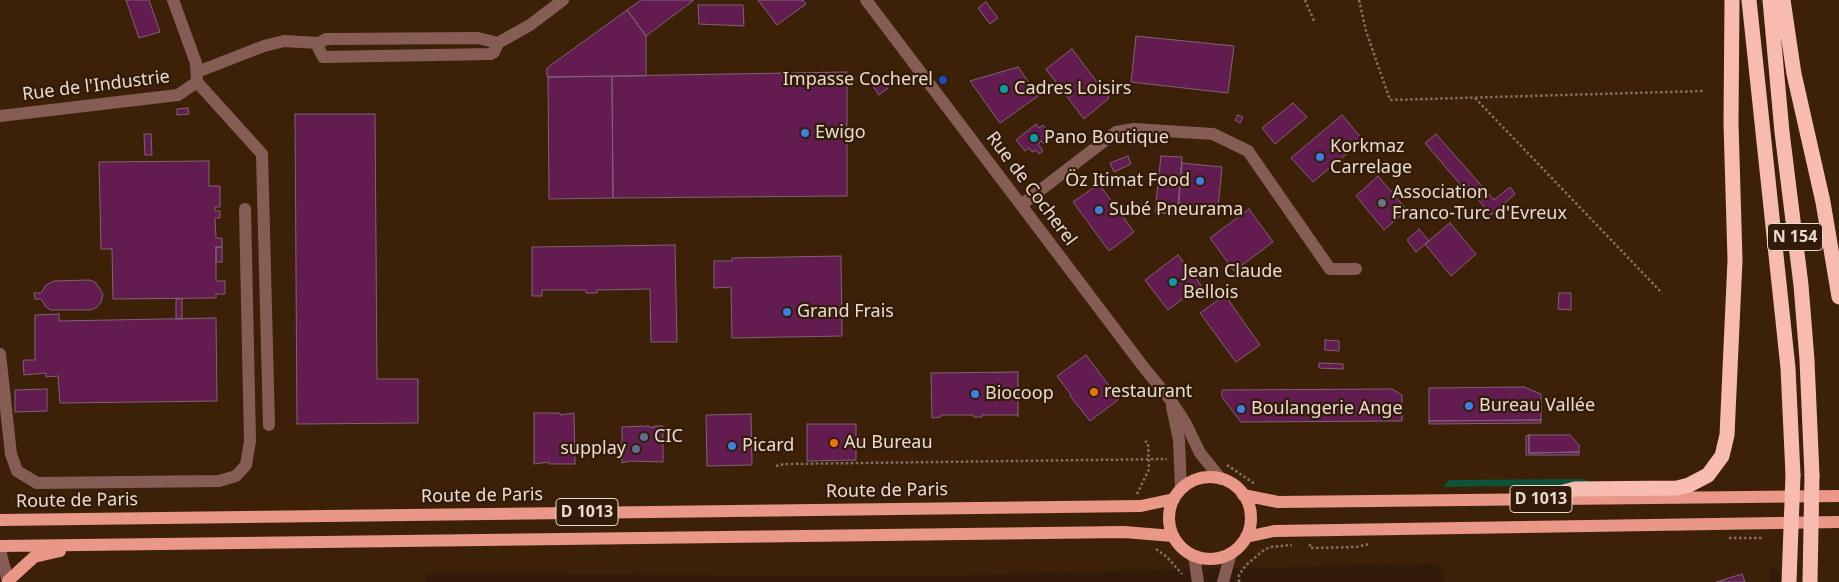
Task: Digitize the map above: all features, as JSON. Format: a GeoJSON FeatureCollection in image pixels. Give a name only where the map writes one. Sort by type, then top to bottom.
{"type":"FeatureCollection","features":[{"type":"Feature","properties":{"kind":"highway"},"geometry":{"type":"LineString","coordinates":[[1538,499],[1575,490],[1677,488],[1689,485],[1708,475],[1722,456],[1726,446],[1735,260],[1730,124],[1732,0]]}},
{"type":"Feature","properties":{"kind":"highway","name":"N 154"},"geometry":{"type":"LineString","coordinates":[[1749,0],[1787,358],[1792,475],[1789,582]]}},
{"type":"Feature","properties":{"kind":"highway","name":"N 154"},"geometry":{"type":"LineString","coordinates":[[1770,0],[1782,132],[1802,294],[1810,410],[1812,475],[1810,582]]}},
{"type":"Feature","properties":{"kind":"highway"},"geometry":{"type":"LineString","coordinates":[[1783,0],[1794,74],[1823,202],[1839,296]]}},
{"type":"Feature","properties":{"kind":"main road"},"geometry":{"type":"LineString","coordinates":[[1200,479],[1221,479],[1233,485],[1243,495],[1251,516],[1246,538],[1231,553],[1212,559],[1194,556],[1185,551],[1173,536],[1169,524],[1170,511],[1178,494],[1200,479]]}},
{"type":"Feature","properties":{"kind":"main road","name":"Route de Paris"},"geometry":{"type":"LineString","coordinates":[[0,520],[1137,500],[1178,494]]}},
{"type":"Feature","properties":{"kind":"main road","name":"D 1013"},"geometry":{"type":"LineString","coordinates":[[1243,495],[1278,502],[1839,496]]}},
{"type":"Feature","properties":{"kind":"main road"},"geometry":{"type":"LineString","coordinates":[[0,528],[143,526],[255,517]]}},
{"type":"Feature","properties":{"kind":"main road","name":"D 1013"},"geometry":{"type":"LineString","coordinates":[[1246,538],[1274,531],[1288,530],[1839,522]]}},
{"type":"Feature","properties":{"kind":"main road","name":"D 1013"},"geometry":{"type":"LineString","coordinates":[[0,546],[1148,532],[1173,536]]}},
{"type":"Feature","properties":{"kind":"main road"},"geometry":{"type":"LineString","coordinates":[[8,582],[23,565],[34,557],[82,546]]}},
{"type":"Feature","properties":{"kind":"street"},"geometry":{"type":"LineString","coordinates":[[173,0],[196,63],[197,77],[262,154],[269,425]]}},
{"type":"Feature","properties":{"kind":"street"},"geometry":{"type":"LineString","coordinates":[[320,43],[318,47],[323,57],[491,54],[498,43],[530,24],[563,0]]}},
{"type":"Feature","properties":{"kind":"street","name":"Rue de Cocherel"},"geometry":{"type":"LineString","coordinates":[[866,0],[1169,398],[1185,422],[1200,453],[1221,479]]}},
{"type":"Feature","properties":{"kind":"street","name":"Rue de l'Industrie"},"geometry":{"type":"LineString","coordinates":[[0,116],[178,95],[197,77],[264,46],[284,41],[320,43],[326,39],[478,38],[498,43]]}},
{"type":"Feature","properties":{"kind":"street"},"geometry":{"type":"LineString","coordinates":[[1021,205],[1116,132],[1134,129],[1213,134],[1248,151],[1330,269],[1356,269]]}},
{"type":"Feature","properties":{"kind":"street"},"geometry":{"type":"LineString","coordinates":[[0,354],[11,454],[18,471],[37,483],[219,481],[236,476],[246,465],[250,441],[245,209]]}},
{"type":"Feature","properties":{"kind":"street","name":"Rue de Cocherel"},"geometry":{"type":"LineString","coordinates":[[1169,398],[1180,440],[1181,458],[1178,494]]}},
{"type":"Feature","properties":{"kind":"street"},"geometry":{"type":"LineString","coordinates":[[0,550],[8,582]]}},
{"type":"Feature","properties":{"kind":"street"},"geometry":{"type":"LineString","coordinates":[[1223,582],[1231,553]]}},
{"type":"Feature","properties":{"kind":"street"},"geometry":{"type":"LineString","coordinates":[[1194,556],[1198,582]]}},
{"type":"Feature","properties":{"kind":"path"},"geometry":{"type":"LineString","coordinates":[[1305,0],[1314,21]]}},
{"type":"Feature","properties":{"kind":"path"},"geometry":{"type":"LineString","coordinates":[[1360,0],[1366,31],[1390,100],[1704,91]]}},
{"type":"Feature","properties":{"kind":"path"},"geometry":{"type":"LineString","coordinates":[[1475,98],[1662,293]]}},
{"type":"Feature","properties":{"kind":"path"},"geometry":{"type":"LineString","coordinates":[[1137,500],[1149,469],[1148,443],[1145,441]]}},
{"type":"Feature","properties":{"kind":"path"},"geometry":{"type":"LineString","coordinates":[[776,466],[784,464],[1181,458]]}},
{"type":"Feature","properties":{"kind":"path"},"geometry":{"type":"LineString","coordinates":[[1221,462],[1260,486]]}},
{"type":"Feature","properties":{"kind":"path"},"geometry":{"type":"LineString","coordinates":[[1137,500],[1146,494]]}},
{"type":"Feature","properties":{"kind":"path"},"geometry":{"type":"LineString","coordinates":[[1288,530],[1289,545]]}},
{"type":"Feature","properties":{"kind":"path"},"geometry":{"type":"LineString","coordinates":[[1148,532],[1148,548],[1157,549],[1162,553],[1182,571],[1184,577]]}},
{"type":"Feature","properties":{"kind":"path"},"geometry":{"type":"LineString","coordinates":[[1723,538],[1763,538]]}},
{"type":"Feature","properties":{"kind":"path"},"geometry":{"type":"LineString","coordinates":[[1303,544],[1310,544],[1310,548],[1356,547],[1374,542]]}},
{"type":"Feature","properties":{"kind":"path"},"geometry":{"type":"LineString","coordinates":[[1239,582],[1240,575],[1246,565],[1264,550],[1270,547],[1296,545]]}},
{"type":"Feature","properties":{"kind":"shaded area"},"geometry":{"type":"Polygon","coordinates":[[[0,0],[1839,0],[1839,582],[1787,582],[1771,565],[1769,582],[1445,582],[1444,569],[1436,563],[921,576],[426,573],[425,582],[0,582],[0,0]]]}},
{"type":"Feature","properties":{"kind":"green space"},"geometry":{"type":"Polygon","coordinates":[[[1449,480],[1588,480],[1592,485],[1443,487],[1449,480]]]}},
{"type":"Feature","properties":{"kind":"building"},"geometry":{"type":"Polygon","coordinates":[[[126,0],[149,0],[160,32],[139,38],[126,0]]]}},
{"type":"Feature","properties":{"kind":"building"},"geometry":{"type":"Polygon","coordinates":[[[641,0],[694,0],[646,36],[627,10],[641,0]]]}},
{"type":"Feature","properties":{"kind":"building"},"geometry":{"type":"Polygon","coordinates":[[[758,0],[803,0],[806,4],[777,25],[758,0]]]}},
{"type":"Feature","properties":{"kind":"building"},"geometry":{"type":"Polygon","coordinates":[[[986,2],[998,18],[990,24],[978,8],[986,2]]]}},
{"type":"Feature","properties":{"kind":"building"},"geometry":{"type":"Polygon","coordinates":[[[698,5],[743,5],[744,26],[699,24],[698,5]]]}},
{"type":"Feature","properties":{"kind":"building"},"geometry":{"type":"Polygon","coordinates":[[[627,10],[646,36],[646,76],[547,77],[547,68],[627,10]]]}},
{"type":"Feature","properties":{"kind":"building"},"geometry":{"type":"Polygon","coordinates":[[[1136,36],[1234,46],[1228,93],[1131,82],[1136,36]]]}},
{"type":"Feature","properties":{"kind":"building"},"geometry":{"type":"Polygon","coordinates":[[[1072,49],[1109,98],[1084,119],[1046,69],[1072,49]]]}},
{"type":"Feature","properties":{"kind":"building","name":"Cadres Loisirs"},"geometry":{"type":"Polygon","coordinates":[[[1018,67],[1038,96],[1000,123],[970,81],[1018,67]]]}},
{"type":"Feature","properties":{"kind":"building"},"geometry":{"type":"Polygon","coordinates":[[[847,72],[847,196],[613,198],[612,76],[847,72]]]}},
{"type":"Feature","properties":{"kind":"building"},"geometry":{"type":"Polygon","coordinates":[[[612,76],[613,198],[549,199],[548,77],[612,76]]]}},
{"type":"Feature","properties":{"kind":"building"},"geometry":{"type":"Polygon","coordinates":[[[882,79],[888,88],[879,95],[873,86],[882,79]]]}},
{"type":"Feature","properties":{"kind":"building"},"geometry":{"type":"Polygon","coordinates":[[[1293,103],[1307,117],[1275,144],[1262,128],[1293,103]]]}},
{"type":"Feature","properties":{"kind":"building"},"geometry":{"type":"Polygon","coordinates":[[[188,108],[189,114],[177,115],[177,109],[188,108]]]}},
{"type":"Feature","properties":{"kind":"building"},"geometry":{"type":"Polygon","coordinates":[[[295,114],[375,114],[377,379],[418,379],[418,423],[297,424],[295,114]]]}},
{"type":"Feature","properties":{"kind":"building"},"geometry":{"type":"Polygon","coordinates":[[[1238,115],[1243,117],[1240,123],[1235,120],[1238,115]]]}},
{"type":"Feature","properties":{"kind":"building"},"geometry":{"type":"Polygon","coordinates":[[[1342,115],[1363,140],[1313,182],[1291,158],[1342,115]]]}},
{"type":"Feature","properties":{"kind":"building","name":"Pano Boutique"},"geometry":{"type":"Polygon","coordinates":[[[1036,124],[1039,128],[1043,125],[1053,137],[1044,144],[1041,141],[1038,144],[1043,151],[1039,154],[1036,150],[1032,152],[1029,148],[1025,151],[1016,140],[1036,124]]]}},
{"type":"Feature","properties":{"kind":"building"},"geometry":{"type":"Polygon","coordinates":[[[144,134],[151,134],[152,155],[145,155],[144,134]]]}},
{"type":"Feature","properties":{"kind":"building"},"geometry":{"type":"Polygon","coordinates":[[[1436,134],[1494,200],[1510,187],[1515,194],[1491,215],[1474,195],[1471,197],[1425,143],[1436,134]]]}},
{"type":"Feature","properties":{"kind":"building"},"geometry":{"type":"Polygon","coordinates":[[[1128,156],[1131,164],[1114,172],[1110,163],[1128,156]]]}},
{"type":"Feature","properties":{"kind":"building"},"geometry":{"type":"Polygon","coordinates":[[[1161,156],[1182,157],[1177,215],[1155,212],[1161,156]]]}},
{"type":"Feature","properties":{"kind":"building"},"geometry":{"type":"Polygon","coordinates":[[[209,161],[209,186],[220,186],[220,207],[215,207],[215,211],[220,211],[220,218],[215,218],[216,238],[222,238],[222,247],[216,247],[216,281],[225,281],[225,294],[216,294],[216,298],[113,299],[112,249],[101,249],[99,162],[209,161]]]}},
{"type":"Feature","properties":{"kind":"building"},"geometry":{"type":"Polygon","coordinates":[[[1182,163],[1222,167],[1218,208],[1179,203],[1182,163]]]}},
{"type":"Feature","properties":{"kind":"building","name":"Association Franco-Turc d'Evreux"},"geometry":{"type":"Polygon","coordinates":[[[1378,176],[1407,210],[1384,230],[1356,196],[1378,176]]]}},
{"type":"Feature","properties":{"kind":"building","name":"Subé Pneurama"},"geometry":{"type":"Polygon","coordinates":[[[1099,184],[1134,232],[1109,251],[1073,202],[1099,184]]]}},
{"type":"Feature","properties":{"kind":"building"},"geometry":{"type":"Polygon","coordinates":[[[1249,209],[1273,242],[1234,271],[1210,238],[1249,209]]]}},
{"type":"Feature","properties":{"kind":"building"},"geometry":{"type":"Polygon","coordinates":[[[1450,223],[1476,254],[1451,276],[1425,244],[1450,223]]]}},
{"type":"Feature","properties":{"kind":"building"},"geometry":{"type":"Polygon","coordinates":[[[1419,229],[1429,241],[1416,252],[1407,240],[1419,229]]]}},
{"type":"Feature","properties":{"kind":"building"},"geometry":{"type":"Polygon","coordinates":[[[675,245],[677,342],[651,342],[650,289],[597,290],[597,293],[586,293],[586,290],[542,290],[542,296],[532,296],[532,247],[675,245]]]}},
{"type":"Feature","properties":{"kind":"building"},"geometry":{"type":"Polygon","coordinates":[[[216,247],[222,247],[222,262],[216,262],[216,247]]]}},
{"type":"Feature","properties":{"kind":"building","name":"Jean Claude Bellois"},"geometry":{"type":"Polygon","coordinates":[[[1178,255],[1201,285],[1168,310],[1145,280],[1178,255]]]}},
{"type":"Feature","properties":{"kind":"building","name":"Grand Frais"},"geometry":{"type":"Polygon","coordinates":[[[841,256],[842,336],[732,338],[731,287],[714,288],[714,261],[732,261],[732,258],[841,256]]]}},
{"type":"Feature","properties":{"kind":"building"},"geometry":{"type":"Polygon","coordinates":[[[89,280],[95,282],[103,294],[101,302],[91,310],[51,310],[46,307],[41,299],[35,299],[34,293],[41,293],[46,285],[54,281],[89,280]]]}},
{"type":"Feature","properties":{"kind":"building"},"geometry":{"type":"Polygon","coordinates":[[[1559,293],[1571,293],[1571,310],[1558,309],[1559,293]]]}},
{"type":"Feature","properties":{"kind":"building"},"geometry":{"type":"Polygon","coordinates":[[[1225,295],[1260,345],[1236,362],[1200,313],[1225,295]]]}},
{"type":"Feature","properties":{"kind":"building"},"geometry":{"type":"Polygon","coordinates":[[[176,299],[182,299],[182,319],[176,319],[176,299]]]}},
{"type":"Feature","properties":{"kind":"building"},"geometry":{"type":"Polygon","coordinates":[[[59,314],[59,321],[216,318],[217,401],[60,403],[58,376],[46,377],[46,373],[24,375],[23,360],[35,360],[35,315],[59,314]]]}},
{"type":"Feature","properties":{"kind":"building"},"geometry":{"type":"Polygon","coordinates":[[[1325,340],[1339,341],[1339,351],[1325,350],[1325,340]]]}},
{"type":"Feature","properties":{"kind":"building"},"geometry":{"type":"Polygon","coordinates":[[[1086,355],[1119,399],[1090,421],[1057,376],[1086,355]]]}},
{"type":"Feature","properties":{"kind":"building"},"geometry":{"type":"Polygon","coordinates":[[[1319,363],[1343,364],[1343,369],[1319,368],[1319,363]]]}},
{"type":"Feature","properties":{"kind":"building","name":"Biocoop"},"geometry":{"type":"Polygon","coordinates":[[[1018,372],[1018,417],[1017,415],[982,415],[982,417],[974,417],[973,415],[941,415],[941,417],[932,418],[931,373],[1018,372]]]}},
{"type":"Feature","properties":{"kind":"building"},"geometry":{"type":"Polygon","coordinates":[[[1524,387],[1541,394],[1541,420],[1429,421],[1429,388],[1524,387]]]}},
{"type":"Feature","properties":{"kind":"building"},"geometry":{"type":"Polygon","coordinates":[[[47,389],[47,411],[15,412],[15,390],[47,389]]]}},
{"type":"Feature","properties":{"kind":"building"},"geometry":{"type":"Polygon","coordinates":[[[1392,389],[1402,395],[1402,421],[1241,422],[1222,397],[1222,390],[1392,389]]]}},
{"type":"Feature","properties":{"kind":"building"},"geometry":{"type":"Polygon","coordinates":[[[534,413],[560,413],[560,415],[574,413],[575,464],[549,464],[549,462],[534,464],[534,413]]]}},
{"type":"Feature","properties":{"kind":"building"},"geometry":{"type":"Polygon","coordinates":[[[751,414],[752,465],[707,466],[706,415],[751,414]]]}},
{"type":"Feature","properties":{"kind":"building"},"geometry":{"type":"Polygon","coordinates":[[[1541,420],[1541,423],[1429,424],[1429,421],[1541,420]]]}},
{"type":"Feature","properties":{"kind":"building","name":"Au Bureau"},"geometry":{"type":"Polygon","coordinates":[[[807,424],[856,424],[856,439],[861,439],[861,447],[856,447],[856,460],[807,461],[807,424]]]}},
{"type":"Feature","properties":{"kind":"building"},"geometry":{"type":"Polygon","coordinates":[[[648,426],[654,428],[654,426],[663,426],[663,462],[630,461],[622,463],[622,427],[648,426]]]}},
{"type":"Feature","properties":{"kind":"building"},"geometry":{"type":"Polygon","coordinates":[[[1529,435],[1570,435],[1579,445],[1579,452],[1529,453],[1529,435]]]}},
{"type":"Feature","properties":{"kind":"building"},"geometry":{"type":"Polygon","coordinates":[[[1529,435],[1529,453],[1579,452],[1579,455],[1526,455],[1526,436],[1529,435]]]}},
{"type":"Feature","properties":{"kind":"building"},"geometry":{"type":"Polygon","coordinates":[[[1742,574],[1745,582],[1716,582],[1742,574]]]}},
{"type":"Feature","properties":{"kind":"place","name":"Impasse Cocherel"},"geometry":{"type":"Point","coordinates":[943,80]}},
{"type":"Feature","properties":{"kind":"place","name":"Cadres Loisirs"},"geometry":{"type":"Point","coordinates":[1004,89]}},
{"type":"Feature","properties":{"kind":"place","name":"Ewigo"},"geometry":{"type":"Point","coordinates":[805,133]}},
{"type":"Feature","properties":{"kind":"place","name":"Pano Boutique"},"geometry":{"type":"Point","coordinates":[1034,138]}},
{"type":"Feature","properties":{"kind":"place","name":"Korkmaz Carrelage"},"geometry":{"type":"Point","coordinates":[1320,157]}},
{"type":"Feature","properties":{"kind":"place","name":"Öz Itimat Food"},"geometry":{"type":"Point","coordinates":[1200,181]}},
{"type":"Feature","properties":{"kind":"place","name":"Association Franco-Turc d'Evreux"},"geometry":{"type":"Point","coordinates":[1382,203]}},
{"type":"Feature","properties":{"kind":"place","name":"Subé Pneurama"},"geometry":{"type":"Point","coordinates":[1099,210]}},
{"type":"Feature","properties":{"kind":"place","name":"Jean Claude Bellois"},"geometry":{"type":"Point","coordinates":[1173,282]}},
{"type":"Feature","properties":{"kind":"place","name":"Grand Frais"},"geometry":{"type":"Point","coordinates":[787,312]}},
{"type":"Feature","properties":{"kind":"place","name":"restaurant"},"geometry":{"type":"Point","coordinates":[1094,392]}},
{"type":"Feature","properties":{"kind":"place","name":"Biocoop"},"geometry":{"type":"Point","coordinates":[975,394]}},
{"type":"Feature","properties":{"kind":"place","name":"Bureau Vallée"},"geometry":{"type":"Point","coordinates":[1469,406]}},
{"type":"Feature","properties":{"kind":"place","name":"Boulangerie Ange"},"geometry":{"type":"Point","coordinates":[1241,409]}},
{"type":"Feature","properties":{"kind":"place","name":"CIC"},"geometry":{"type":"Point","coordinates":[644,437]}},
{"type":"Feature","properties":{"kind":"place","name":"Au Bureau"},"geometry":{"type":"Point","coordinates":[834,443]}},
{"type":"Feature","properties":{"kind":"place","name":"Picard"},"geometry":{"type":"Point","coordinates":[732,446]}},
{"type":"Feature","properties":{"kind":"place","name":"supplay"},"geometry":{"type":"Point","coordinates":[636,449]}}]}
